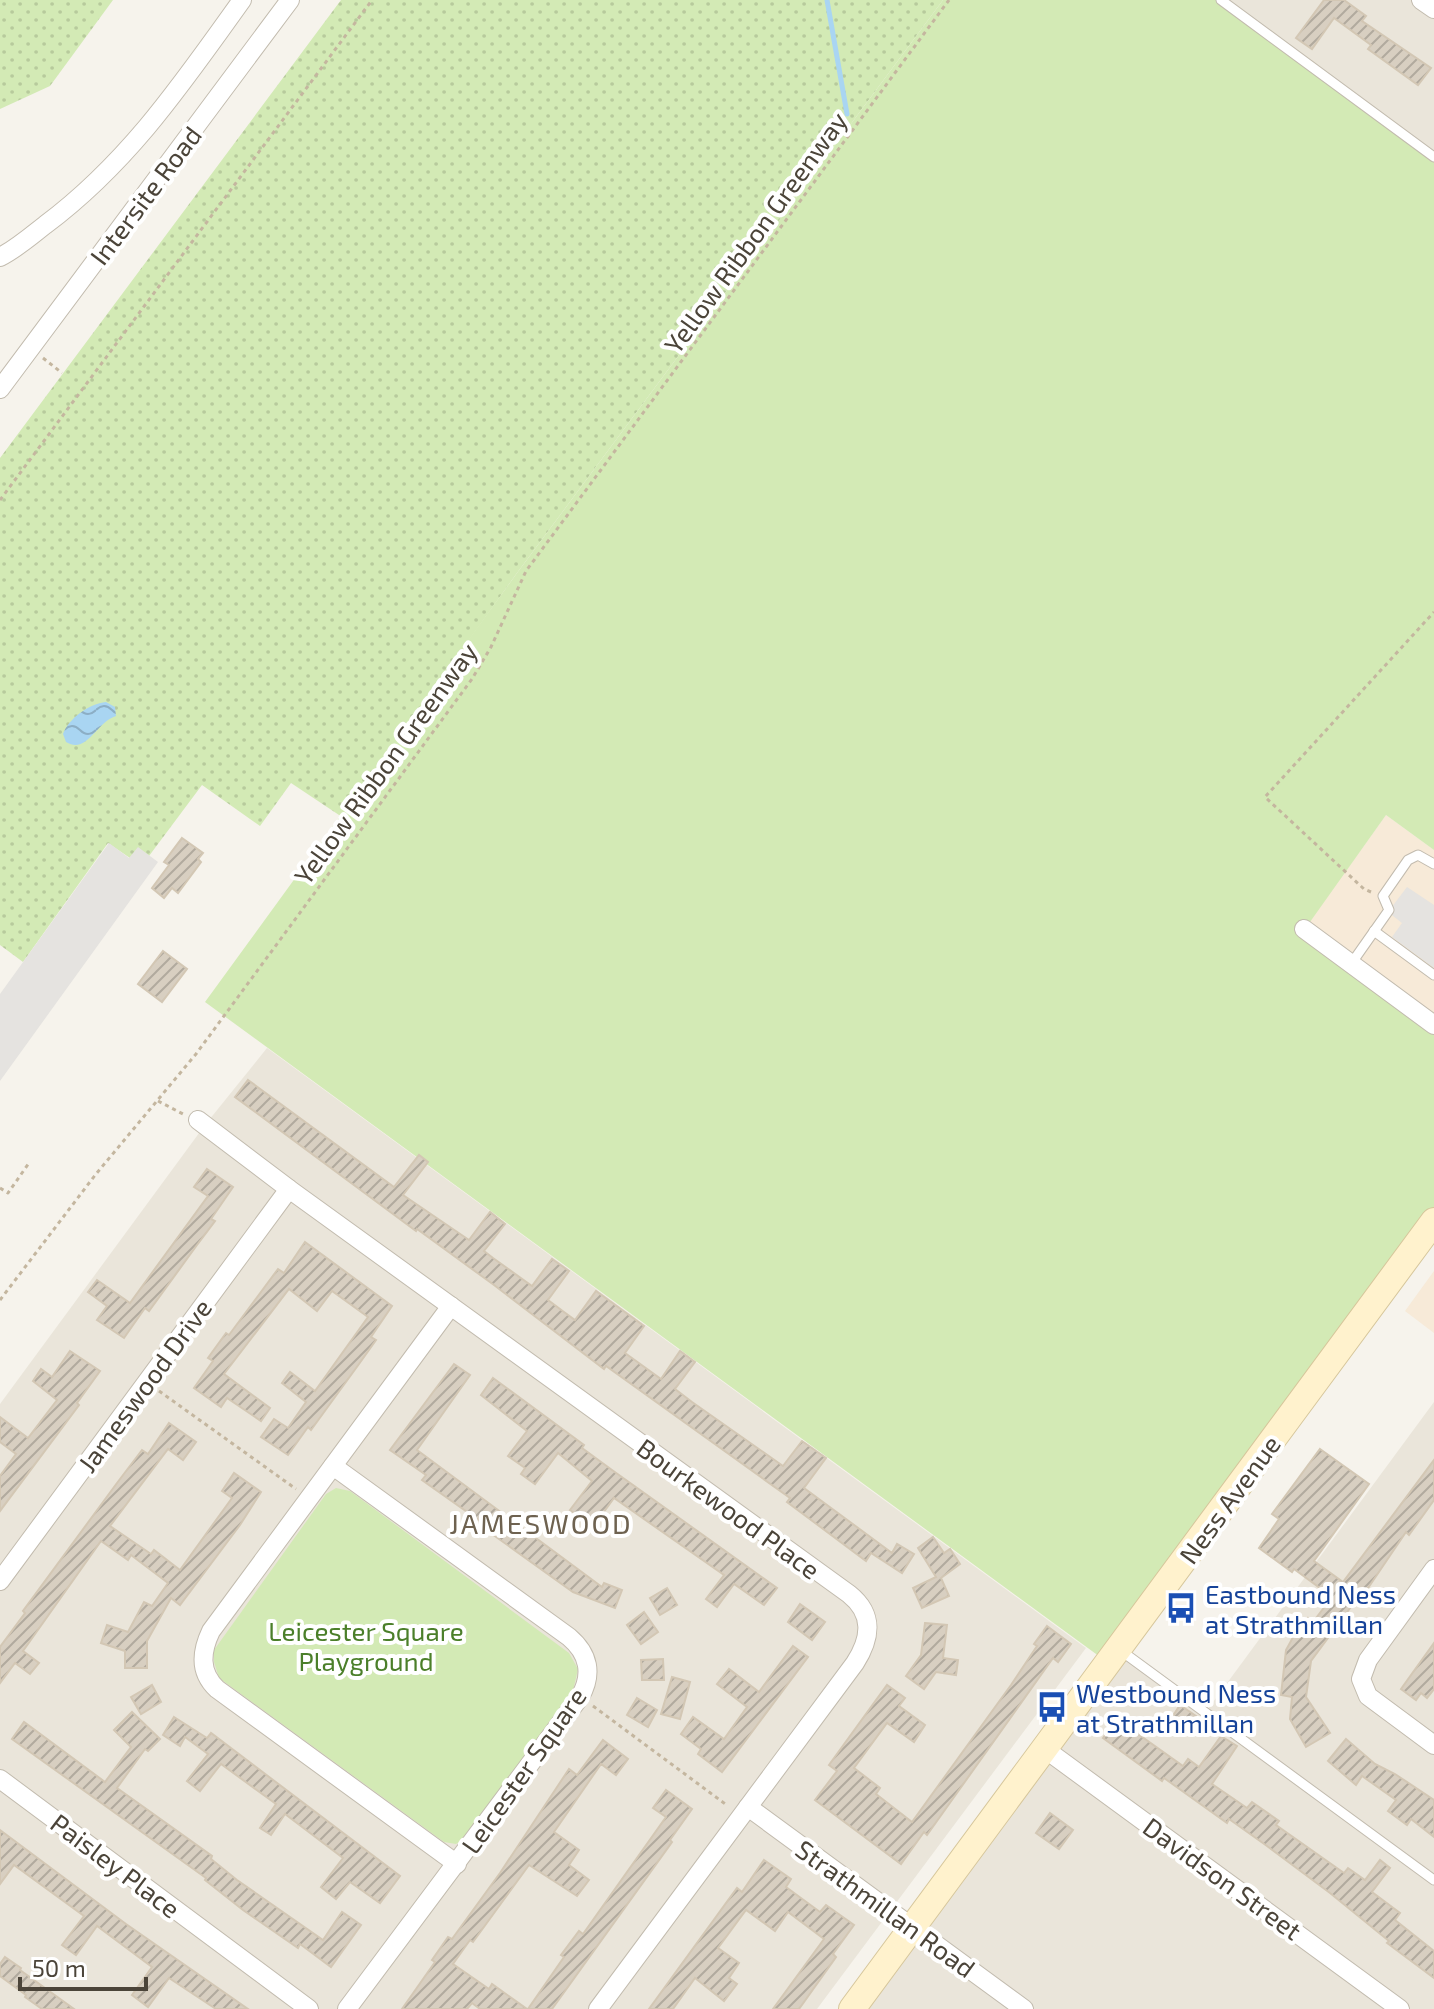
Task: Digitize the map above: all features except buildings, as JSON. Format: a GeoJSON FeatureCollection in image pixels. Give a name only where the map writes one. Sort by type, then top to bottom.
{"type":"FeatureCollection","features":[{"type":"Feature","properties":{"kind":"main road","name":"Ness Avenue"},"geometry":{"type":"LineString","coordinates":[[852,2009],[1434,1221]]}},
{"type":"Feature","properties":{"kind":"street"},"geometry":{"type":"LineString","coordinates":[[0,257],[75,203],[126,154],[242,0]]}},
{"type":"Feature","properties":{"kind":"street","name":"Intersite Road"},"geometry":{"type":"LineString","coordinates":[[0,389],[290,0]]}},
{"type":"Feature","properties":{"kind":"street"},"geometry":{"type":"LineString","coordinates":[[1421,0],[1434,9]]}},
{"type":"Feature","properties":{"kind":"street"},"geometry":{"type":"LineString","coordinates":[[1304,929],[1434,1025]]}},
{"type":"Feature","properties":{"kind":"street","name":"Bourkewood Place"},"geometry":{"type":"LineString","coordinates":[[198,1120],[849,1594],[865,1612],[869,1628],[862,1652],[598,2009]]}},
{"type":"Feature","properties":{"kind":"street","name":"Jameswood Drive"},"geometry":{"type":"LineString","coordinates":[[0,1581],[289,1189]]}},
{"type":"Feature","properties":{"kind":"street","name":"Leicester Square"},"geometry":{"type":"LineString","coordinates":[[451,1306],[211,1631],[204,1645],[204,1669],[217,1689],[457,1864]]}},
{"type":"Feature","properties":{"kind":"street","name":"Leicester Square"},"geometry":{"type":"LineString","coordinates":[[333,1466],[577,1644],[587,1663],[585,1688],[580,1697],[347,2009]]}},
{"type":"Feature","properties":{"kind":"street"},"geometry":{"type":"LineString","coordinates":[[1434,1569],[1368,1660],[1361,1679],[1368,1696],[1434,1745]]}},
{"type":"Feature","properties":{"kind":"street","name":"Davidson Street"},"geometry":{"type":"LineString","coordinates":[[1045,1749],[1400,2009]]}},
{"type":"Feature","properties":{"kind":"street","name":"Paisley Place"},"geometry":{"type":"LineString","coordinates":[[0,1779],[309,2009]]}},
{"type":"Feature","properties":{"kind":"street","name":"Strathmillan Road"},"geometry":{"type":"LineString","coordinates":[[745,1811],[914,1927],[1024,2009]]}},
{"type":"Feature","properties":{"kind":"lane"},"geometry":{"type":"LineString","coordinates":[[1221,0],[1434,157]]}},
{"type":"Feature","properties":{"kind":"lane"},"geometry":{"type":"LineString","coordinates":[[1351,964],[1389,910],[1383,896],[1413,856],[1422,856],[1434,864]]}},
{"type":"Feature","properties":{"kind":"lane"},"geometry":{"type":"LineString","coordinates":[[1374,931],[1434,975]]}},
{"type":"Feature","properties":{"kind":"lane"},"geometry":{"type":"LineString","coordinates":[[1118,1649],[1434,1880]]}},
{"type":"Feature","properties":{"kind":"path"},"geometry":{"type":"LineString","coordinates":[[0,500],[372,0]]}},
{"type":"Feature","properties":{"kind":"path","name":"Yellow Ribbon Greenway"},"geometry":{"type":"LineString","coordinates":[[0,1300],[96,1174],[196,1054],[472,679],[491,647],[526,571],[949,0]]}},
{"type":"Feature","properties":{"kind":"path"},"geometry":{"type":"LineString","coordinates":[[31,348],[62,373]]}},
{"type":"Feature","properties":{"kind":"path"},"geometry":{"type":"LineString","coordinates":[[1383,896],[1364,889],[1265,797],[1434,612]]}},
{"type":"Feature","properties":{"kind":"path"},"geometry":{"type":"LineString","coordinates":[[158,1101],[198,1120]]}},
{"type":"Feature","properties":{"kind":"path"},"geometry":{"type":"LineString","coordinates":[[0,1188],[8,1193],[29,1163]]}},
{"type":"Feature","properties":{"kind":"path"},"geometry":{"type":"LineString","coordinates":[[146,1382],[310,1498]]}},
{"type":"Feature","properties":{"kind":"path"},"geometry":{"type":"LineString","coordinates":[[580,1697],[745,1811]]}},
{"type":"Feature","properties":{"kind":"shaded area"},"geometry":{"type":"Polygon","coordinates":[[[1221,0],[1434,0],[1434,157],[1221,0]]]}},
{"type":"Feature","properties":{"kind":"shaded area"},"geometry":{"type":"Polygon","coordinates":[[[1386,815],[1434,850],[1434,1025],[1304,929],[1386,815]]]}},
{"type":"Feature","properties":{"kind":"shaded area"},"geometry":{"type":"Polygon","coordinates":[[[109,843],[129,858],[138,847],[158,862],[0,1081],[0,994],[109,843]]]}},
{"type":"Feature","properties":{"kind":"shaded area"},"geometry":{"type":"Polygon","coordinates":[[[1407,887],[1434,905],[1434,968],[1392,937],[1402,923],[1388,912],[1407,887]]]}},
{"type":"Feature","properties":{"kind":"shaded area"},"geometry":{"type":"Polygon","coordinates":[[[267,1048],[1086,1648],[817,2009],[0,2009],[0,1404],[205,1125],[267,1048]]]}},
{"type":"Feature","properties":{"kind":"shaded area"},"geometry":{"type":"Polygon","coordinates":[[[1434,1271],[1434,1333],[1405,1311],[1434,1271]]]}},
{"type":"Feature","properties":{"kind":"shaded area"},"geometry":{"type":"Polygon","coordinates":[[[1434,1402],[1434,2009],[852,2009],[1118,1651],[1205,1713],[1434,1402]]]}},
{"type":"Feature","properties":{"kind":"green space"},"geometry":{"type":"Polygon","coordinates":[[[0,0],[113,0],[50,86],[0,109],[0,0]]]}},
{"type":"Feature","properties":{"kind":"green space"},"geometry":{"type":"Polygon","coordinates":[[[341,0],[943,0],[517,573],[342,817],[291,783],[260,826],[202,785],[149,856],[138,848],[130,858],[108,843],[23,962],[0,945],[0,458],[341,0]]]}},
{"type":"Feature","properties":{"kind":"green space"},"geometry":{"type":"Polygon","coordinates":[[[943,0],[1221,0],[1434,157],[1434,850],[1386,815],[1305,929],[1434,1025],[1434,1219],[1107,1662],[205,1002],[517,573],[943,0]]]}},
{"type":"Feature","properties":{"kind":"green space","name":"Leicester Square Playground"},"geometry":{"type":"Polygon","coordinates":[[[336,1488],[350,1491],[569,1653],[578,1669],[573,1691],[464,1839],[456,1844],[444,1842],[219,1678],[214,1650],[326,1494],[336,1488]]]}},
{"type":"Feature","properties":{"kind":"water"},"geometry":{"type":"Polygon","coordinates":[[[106,702],[115,707],[116,716],[86,741],[73,745],[66,742],[63,734],[75,717],[106,702]]]}},
{"type":"Feature","properties":{"kind":"waterway"},"geometry":{"type":"LineString","coordinates":[[827,0],[847,114]]}},
{"type":"Feature","properties":{"kind":"place","name":"Eastbound Ness at Strathmillan"},"geometry":{"type":"Point","coordinates":[1181,1608]}},
{"type":"Feature","properties":{"kind":"place","name":"Westbound Ness at Strathmillan"},"geometry":{"type":"Point","coordinates":[1052,1707]}},
{"type":"Feature","properties":{"kind":"district","name":"JAMESWOOD"},"geometry":{"type":"Point","coordinates":[541,1523]}}]}
